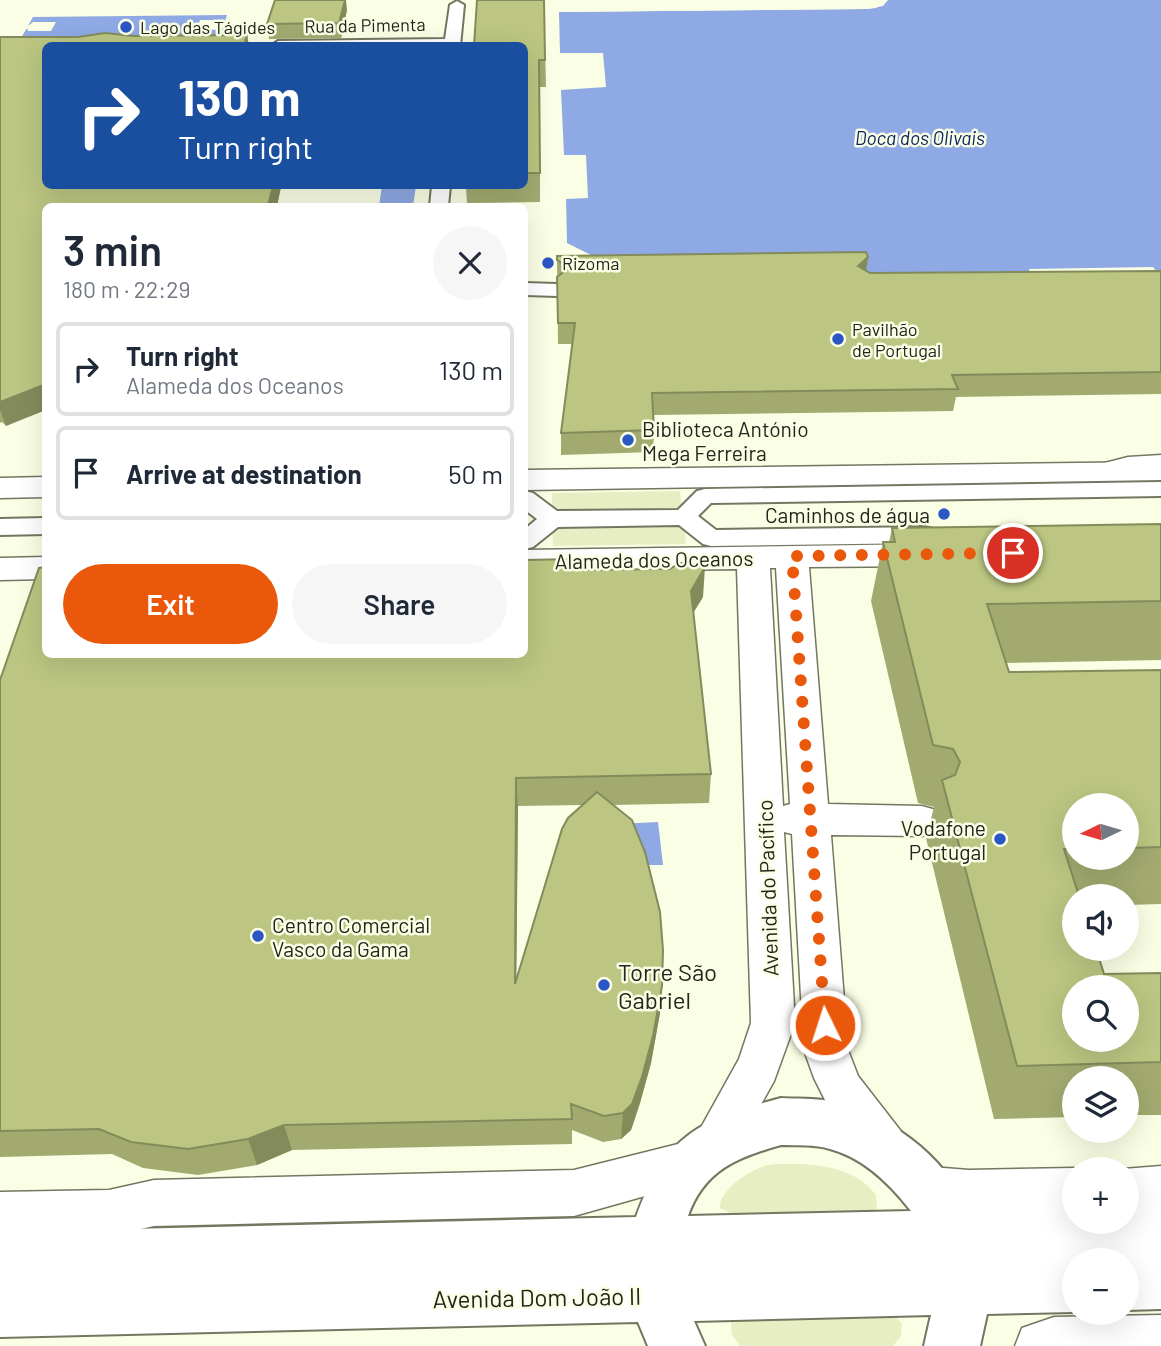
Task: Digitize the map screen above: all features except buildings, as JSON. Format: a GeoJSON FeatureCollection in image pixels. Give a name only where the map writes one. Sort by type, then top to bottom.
{"type":"FeatureCollection","features":[{"type":"Feature","properties":{"kind":"main road"},"geometry":{"type":"LineString","coordinates":[[677,1346],[667,1330],[657,1269],[666,1203],[676,1184],[705,1152],[772,1121],[799,1119],[831,1124],[858,1133],[886,1148],[931,1190],[960,1262],[960,1327],[952,1346]]}},
{"type":"Feature","properties":{"kind":"main road","name":"Avenida Dom João II"},"geometry":{"type":"LineString","coordinates":[[0,1310],[657,1269],[960,1262],[1161,1231]]}},
{"type":"Feature","properties":{"kind":"main road","name":"Avenida Dom João II"},"geometry":{"type":"LineString","coordinates":[[0,1259],[460,1247],[657,1269]]}},
{"type":"Feature","properties":{"kind":"main road","name":"Avenida Dom João II"},"geometry":{"type":"LineString","coordinates":[[960,1262],[1062,1283]]}},
{"type":"Feature","properties":{"kind":"street"},"geometry":{"type":"LineString","coordinates":[[453,42],[457,5]]}},
{"type":"Feature","properties":{"kind":"street"},"geometry":{"type":"LineString","coordinates":[[528,289],[557,290]]}},
{"type":"Feature","properties":{"kind":"street"},"geometry":{"type":"LineString","coordinates":[[528,480],[1161,471]]}},
{"type":"Feature","properties":{"kind":"street"},"geometry":{"type":"LineString","coordinates":[[0,488],[42,487]]}},
{"type":"Feature","properties":{"kind":"street","name":"Alameda dos Oceanos"},"geometry":{"type":"LineString","coordinates":[[684,517],[705,496],[1161,489]]}},
{"type":"Feature","properties":{"kind":"street","name":"Alameda dos Oceanos"},"geometry":{"type":"LineString","coordinates":[[528,500],[552,519]]}},
{"type":"Feature","properties":{"kind":"street","name":"Alameda dos Oceanos"},"geometry":{"type":"LineString","coordinates":[[528,539],[552,519],[684,517],[711,538],[952,544]]}},
{"type":"Feature","properties":{"kind":"street"},"geometry":{"type":"LineString","coordinates":[[0,527],[42,526]]}},
{"type":"Feature","properties":{"kind":"street","name":"Alameda dos Oceanos"},"geometry":{"type":"LineString","coordinates":[[528,561],[792,556],[952,544]]}},
{"type":"Feature","properties":{"kind":"street"},"geometry":{"type":"LineString","coordinates":[[792,556],[827,1050],[833,1075],[846,1100],[886,1148]]}},
{"type":"Feature","properties":{"kind":"street","name":"Avenida do Pacífico"},"geometry":{"type":"LineString","coordinates":[[705,1152],[758,1067],[773,1023],[753,557]]}},
{"type":"Feature","properties":{"kind":"street"},"geometry":{"type":"LineString","coordinates":[[0,569],[42,568]]}},
{"type":"Feature","properties":{"kind":"street"},"geometry":{"type":"LineString","coordinates":[[755,621],[797,622]]}},
{"type":"Feature","properties":{"kind":"street"},"geometry":{"type":"LineString","coordinates":[[765,818],[922,821]]}},
{"type":"Feature","properties":{"kind":"street"},"geometry":{"type":"LineString","coordinates":[[0,1215],[109,1213],[154,1203],[573,1193],[705,1152]]}},
{"type":"Feature","properties":{"kind":"street"},"geometry":{"type":"LineString","coordinates":[[1139,1190],[1161,1189]]}},
{"type":"Feature","properties":{"kind":"street"},"geometry":{"type":"LineString","coordinates":[[931,1190],[969,1193],[1062,1191]]}},
{"type":"Feature","properties":{"kind":"street"},"geometry":{"type":"LineString","coordinates":[[404,1197],[460,1247]]}},
{"type":"Feature","properties":{"kind":"street"},"geometry":{"type":"LineString","coordinates":[[1040,1346],[1054,1342],[1161,1340]]}},
{"type":"Feature","properties":{"kind":"lane"},"geometry":{"type":"LineString","coordinates":[[1080,472],[1128,462],[1161,460]]}},
{"type":"Feature","properties":{"kind":"green space"},"geometry":{"type":"Polygon","coordinates":[[[680,491],[682,509],[552,511],[552,493],[680,491]]]}},
{"type":"Feature","properties":{"kind":"green space"},"geometry":{"type":"Polygon","coordinates":[[[684,525],[686,544],[553,546],[552,527],[684,525]]]}},
{"type":"Feature","properties":{"kind":"green space"},"geometry":{"type":"Polygon","coordinates":[[[772,1164],[833,1168],[861,1180],[876,1195],[877,1209],[867,1213],[730,1213],[720,1208],[721,1201],[730,1187],[753,1171],[772,1164]]]}},
{"type":"Feature","properties":{"kind":"green space"},"geometry":{"type":"Polygon","coordinates":[[[884,1315],[896,1318],[902,1323],[901,1336],[893,1346],[740,1346],[732,1335],[731,1322],[734,1321],[884,1315]]]}},
{"type":"Feature","properties":{"kind":"water","name":"Doca dos Olivais"},"geometry":{"type":"Polygon","coordinates":[[[888,0],[1161,0],[1161,272],[1157,272],[1153,267],[1029,269],[1030,272],[633,276],[567,243],[566,199],[588,198],[586,155],[564,155],[561,90],[606,87],[603,53],[560,53],[559,12],[867,9],[876,8],[888,0]]]}},
{"type":"Feature","properties":{"kind":"water","name":"Lago das Tágides"},"geometry":{"type":"Polygon","coordinates":[[[227,15],[224,24],[223,20],[200,20],[197,29],[220,30],[224,26],[220,36],[21,38],[27,28],[28,31],[51,31],[56,22],[33,22],[28,26],[33,17],[227,15]]]}},
{"type":"Feature","properties":{"kind":"water"},"geometry":{"type":"Polygon","coordinates":[[[382,189],[416,189],[413,203],[379,203],[382,189]]]}},
{"type":"Feature","properties":{"kind":"water"},"geometry":{"type":"Polygon","coordinates":[[[658,822],[663,865],[641,865],[619,824],[658,822]]]}},
{"type":"Feature","properties":{"kind":"pier"},"geometry":{"type":"Polygon","coordinates":[[[888,0],[883,6],[867,9],[559,12],[559,9],[867,6],[888,0]]]}},
{"type":"Feature","properties":{"kind":"place","name":"Lago das Tágides"},"geometry":{"type":"Point","coordinates":[126,27]}},
{"type":"Feature","properties":{"kind":"place","name":"Rizoma"},"geometry":{"type":"Point","coordinates":[548,263]}},
{"type":"Feature","properties":{"kind":"place","name":"Pavilhão de Portugal"},"geometry":{"type":"Point","coordinates":[838,339]}},
{"type":"Feature","properties":{"kind":"place","name":"Biblioteca António Mega Ferreira"},"geometry":{"type":"Point","coordinates":[628,440]}},
{"type":"Feature","properties":{"kind":"place","name":"Caminhos de água"},"geometry":{"type":"Point","coordinates":[944,514]}},
{"type":"Feature","properties":{"kind":"place","name":"Vodafone Portugal"},"geometry":{"type":"Point","coordinates":[1000,839]}},
{"type":"Feature","properties":{"kind":"place","name":"Centro Comercial Vasco da Gama"},"geometry":{"type":"Point","coordinates":[258,936]}},
{"type":"Feature","properties":{"kind":"place","name":"Torre São Gabriel"},"geometry":{"type":"Point","coordinates":[604,985]}},
{"type":"Feature","properties":{"kind":"route"},"geometry":{"type":"LineString","coordinates":[[825,1025],[792,556],[1013,553]]}}]}
